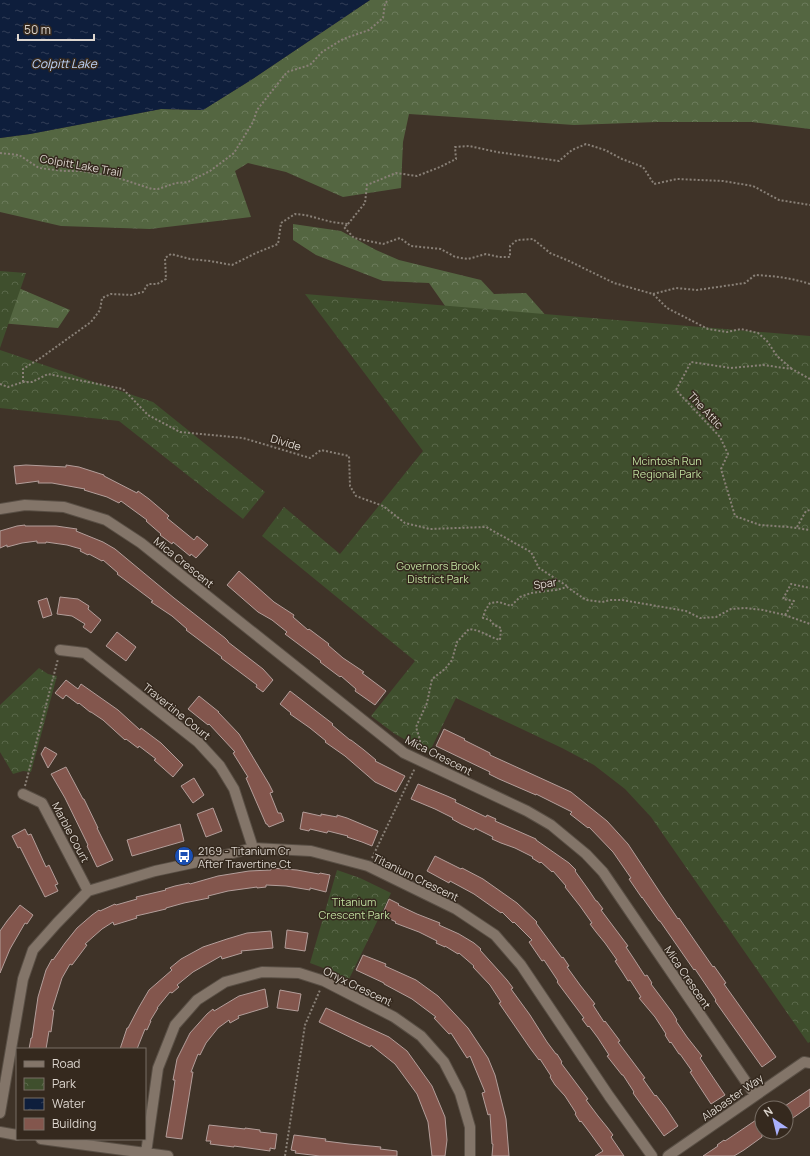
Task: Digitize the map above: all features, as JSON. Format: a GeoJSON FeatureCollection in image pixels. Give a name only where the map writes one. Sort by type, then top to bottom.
{"type":"FeatureCollection","features":[{"type":"Feature","properties":{"kind":"street","name":"Mica Crescent"},"geometry":{"type":"LineString","coordinates":[[0,509],[24,505],[64,507],[106,520],[141,543],[404,754],[527,811],[551,826],[586,854],[603,872],[755,1095]]}},
{"type":"Feature","properties":{"kind":"street","name":"Travertine Court"},"geometry":{"type":"LineString","coordinates":[[60,650],[85,653],[198,742],[220,766],[234,789],[253,848]]}},
{"type":"Feature","properties":{"kind":"street","name":"Marble Court"},"geometry":{"type":"LineString","coordinates":[[23,794],[42,803],[88,891]]}},
{"type":"Feature","properties":{"kind":"street","name":"Titanium Crescent"},"geometry":{"type":"LineString","coordinates":[[0,1114],[23,979],[34,950],[57,923],[88,891],[155,871],[253,848],[311,851],[368,866],[456,909],[495,935],[521,965],[609,1096],[652,1156]]}},
{"type":"Feature","properties":{"kind":"street","name":"Onyx Crescent"},"geometry":{"type":"LineString","coordinates":[[146,1153],[158,1068],[175,1026],[197,1000],[225,982],[262,972],[299,973],[324,981],[394,1017],[421,1036],[444,1062],[460,1093],[470,1126],[470,1156]]}},
{"type":"Feature","properties":{"kind":"street","name":"Alabaster Way"},"geometry":{"type":"LineString","coordinates":[[668,1156],[804,1062],[810,1063]]}},
{"type":"Feature","properties":{"kind":"street"},"geometry":{"type":"LineString","coordinates":[[0,1132],[16,1135]]}},
{"type":"Feature","properties":{"kind":"street"},"geometry":{"type":"LineString","coordinates":[[49,1140],[168,1156]]}},
{"type":"Feature","properties":{"kind":"path","name":"Colpitt Lake Trail"},"geometry":{"type":"LineString","coordinates":[[0,154],[19,155],[39,168],[63,172],[82,171],[112,176],[152,189],[158,189],[176,183],[188,182],[210,171],[234,153],[253,122],[257,110],[287,72],[310,65],[322,52],[343,39],[369,30],[384,18],[385,3],[389,0]]}},
{"type":"Feature","properties":{"kind":"path"},"geometry":{"type":"LineString","coordinates":[[792,369],[777,356],[767,341],[758,333],[741,329],[727,332],[708,329],[668,308],[653,294],[614,283],[569,261],[550,254],[533,240],[517,240],[510,246],[510,257],[499,257],[486,254],[468,259],[455,258],[441,249],[411,246],[400,238],[383,244],[354,238],[344,227],[364,203],[367,185],[396,173],[417,176],[456,159],[455,147],[469,146],[497,152],[559,161],[572,150],[586,144],[643,167],[654,184],[678,179],[723,181],[754,186],[779,200],[810,205]]}},
{"type":"Feature","properties":{"kind":"path"},"geometry":{"type":"LineString","coordinates":[[23,382],[23,369],[91,322],[100,310],[102,298],[110,294],[131,295],[143,292],[148,284],[157,284],[166,278],[165,258],[171,254],[190,259],[232,264],[278,244],[281,223],[295,214],[348,224]]}},
{"type":"Feature","properties":{"kind":"path"},"geometry":{"type":"LineString","coordinates":[[653,294],[676,288],[697,290],[746,283],[755,275],[793,279],[810,284]]}},
{"type":"Feature","properties":{"kind":"path","name":"The Attic"},"geometry":{"type":"LineString","coordinates":[[810,379],[792,369],[763,365],[731,368],[691,362],[676,390],[720,437],[728,454],[721,469],[735,516],[760,525],[810,530]]}},
{"type":"Feature","properties":{"kind":"path","name":"Divide"},"geometry":{"type":"LineString","coordinates":[[0,384],[8,387],[23,382],[32,382],[48,374],[122,389],[148,415],[180,432],[243,438],[310,458],[321,450],[349,456],[350,486],[356,496],[383,506],[405,523],[430,529],[486,527],[531,552],[539,568],[567,587]]}},
{"type":"Feature","properties":{"kind":"path"},"geometry":{"type":"LineString","coordinates":[[796,528],[806,511],[810,510]]}},
{"type":"Feature","properties":{"kind":"path"},"geometry":{"type":"LineString","coordinates":[[810,588],[791,584],[783,599],[794,602],[785,615],[810,624]]}},
{"type":"Feature","properties":{"kind":"path","name":"Spar"},"geometry":{"type":"LineString","coordinates":[[419,760],[420,740],[416,727],[427,703],[432,679],[445,669],[452,660],[457,642],[462,634],[468,629],[476,630],[500,640],[501,628],[490,620],[482,618],[484,611],[490,603],[499,602],[511,606],[520,597],[531,593],[567,587],[586,600],[602,602],[622,600],[686,611],[700,618],[716,617],[732,609],[745,608],[785,615]]}},
{"type":"Feature","properties":{"kind":"path"},"geometry":{"type":"LineString","coordinates":[[23,794],[60,650]]}},
{"type":"Feature","properties":{"kind":"path"},"geometry":{"type":"LineString","coordinates":[[368,866],[419,760]]}},
{"type":"Feature","properties":{"kind":"path"},"geometry":{"type":"LineString","coordinates":[[285,1156],[305,1025],[324,981]]}},
{"type":"Feature","properties":{"kind":"green space"},"geometry":{"type":"Polygon","coordinates":[[[370,0],[810,0],[810,129],[752,122],[657,122],[574,125],[409,114],[403,142],[401,188],[343,197],[286,172],[248,163],[235,171],[251,217],[150,229],[61,226],[0,212],[0,138],[30,134],[161,109],[203,110],[251,80],[370,0]]]}},
{"type":"Feature","properties":{"kind":"green space"},"geometry":{"type":"Polygon","coordinates":[[[293,224],[341,231],[376,250],[399,260],[481,280],[494,294],[526,293],[556,327],[457,323],[429,283],[383,281],[316,255],[293,240],[293,224]]]}},
{"type":"Feature","properties":{"kind":"green space"},"geometry":{"type":"Polygon","coordinates":[[[0,271],[26,273],[0,348],[0,271]]]}},
{"type":"Feature","properties":{"kind":"green space"},"geometry":{"type":"Polygon","coordinates":[[[0,280],[70,310],[58,328],[0,323],[0,280]]]}},
{"type":"Feature","properties":{"kind":"green space","name":"Mcintosh Run Regional Park"},"geometry":{"type":"Polygon","coordinates":[[[305,294],[810,336],[810,1042],[808,1043],[651,817],[625,789],[594,765],[562,748],[456,698],[429,753],[395,734],[371,716],[415,661],[262,536],[284,507],[340,554],[423,451],[305,294]]]}},
{"type":"Feature","properties":{"kind":"green space"},"geometry":{"type":"Polygon","coordinates":[[[0,350],[153,402],[265,492],[243,519],[119,421],[0,408],[0,350]]]}},
{"type":"Feature","properties":{"kind":"green space"},"geometry":{"type":"Polygon","coordinates":[[[39,668],[48,674],[57,676],[31,772],[23,771],[13,774],[0,752],[0,705],[39,668]]]}},
{"type":"Feature","properties":{"kind":"green space","name":"Titanium Crescent Park"},"geometry":{"type":"Polygon","coordinates":[[[337,870],[360,878],[391,893],[349,979],[310,963],[337,870]]]}},
{"type":"Feature","properties":{"kind":"water","name":"Colpitt Lake"},"geometry":{"type":"Polygon","coordinates":[[[0,0],[370,0],[251,80],[203,110],[161,109],[30,134],[0,138],[0,0]]]}},
{"type":"Feature","properties":{"kind":"building"},"geometry":{"type":"Polygon","coordinates":[[[26,465],[66,467],[66,465],[79,467],[104,475],[137,493],[138,491],[169,516],[167,518],[194,540],[197,536],[208,545],[196,558],[191,554],[190,556],[173,542],[172,544],[160,535],[161,534],[146,521],[147,520],[121,501],[119,503],[107,497],[84,490],[85,489],[52,483],[38,483],[39,481],[16,484],[14,466],[26,465]]]}},
{"type":"Feature","properties":{"kind":"building"},"geometry":{"type":"Polygon","coordinates":[[[25,525],[56,526],[77,529],[76,531],[103,542],[115,549],[263,669],[273,680],[263,692],[256,687],[257,685],[186,630],[187,629],[172,616],[151,602],[153,601],[117,574],[118,573],[103,560],[102,561],[80,551],[81,549],[46,542],[37,543],[37,541],[7,547],[7,545],[0,548],[0,531],[25,525]]]}},
{"type":"Feature","properties":{"kind":"building"},"geometry":{"type":"Polygon","coordinates":[[[239,571],[274,602],[294,615],[293,617],[308,630],[309,629],[329,644],[328,645],[343,658],[364,672],[362,673],[386,691],[375,705],[355,691],[356,689],[341,676],[340,677],[320,662],[321,661],[285,634],[287,632],[272,620],[258,612],[227,585],[239,571]]]}},
{"type":"Feature","properties":{"kind":"building"},"geometry":{"type":"Polygon","coordinates":[[[60,597],[78,599],[89,606],[88,609],[101,620],[91,633],[83,627],[85,624],[72,616],[57,614],[60,597]]]}},
{"type":"Feature","properties":{"kind":"building"},"geometry":{"type":"Polygon","coordinates":[[[47,598],[52,615],[43,618],[38,601],[47,598]]]}},
{"type":"Feature","properties":{"kind":"building"},"geometry":{"type":"Polygon","coordinates":[[[117,632],[136,647],[126,661],[106,646],[117,632]]]}},
{"type":"Feature","properties":{"kind":"building"},"geometry":{"type":"Polygon","coordinates":[[[66,680],[78,689],[81,684],[118,710],[140,730],[141,728],[161,743],[183,765],[173,777],[154,760],[156,759],[139,746],[138,748],[126,739],[125,740],[103,720],[66,695],[63,699],[55,693],[66,680]]]}},
{"type":"Feature","properties":{"kind":"building"},"geometry":{"type":"Polygon","coordinates":[[[290,691],[333,724],[332,725],[376,760],[375,761],[405,776],[396,792],[375,782],[310,728],[290,714],[291,713],[280,704],[290,691]]]}},
{"type":"Feature","properties":{"kind":"building"},"geometry":{"type":"Polygon","coordinates":[[[199,696],[219,712],[239,734],[269,784],[273,792],[270,793],[278,813],[281,813],[284,821],[269,827],[266,824],[246,778],[248,777],[233,753],[235,752],[209,724],[208,725],[188,709],[199,696]]]}},
{"type":"Feature","properties":{"kind":"building"},"geometry":{"type":"Polygon","coordinates":[[[444,729],[490,753],[490,755],[571,792],[607,821],[628,844],[678,919],[679,918],[713,967],[714,966],[726,983],[724,984],[776,1057],[762,1067],[715,1001],[716,1000],[695,969],[694,970],[642,898],[629,879],[631,878],[613,852],[589,827],[588,828],[570,814],[572,812],[536,794],[499,779],[489,774],[490,772],[436,746],[444,729]]]}},
{"type":"Feature","properties":{"kind":"building"},"geometry":{"type":"Polygon","coordinates":[[[45,747],[57,754],[48,768],[41,754],[45,747]]]}},
{"type":"Feature","properties":{"kind":"building"},"geometry":{"type":"Polygon","coordinates":[[[66,767],[84,799],[113,860],[97,867],[65,798],[51,774],[66,767]]]}},
{"type":"Feature","properties":{"kind":"building"},"geometry":{"type":"Polygon","coordinates":[[[194,778],[204,795],[193,803],[181,786],[194,778]]]}},
{"type":"Feature","properties":{"kind":"building"},"geometry":{"type":"Polygon","coordinates":[[[418,784],[456,800],[455,802],[486,817],[487,815],[496,819],[495,821],[536,839],[569,863],[576,870],[575,871],[603,909],[601,910],[628,946],[626,947],[645,976],[647,975],[652,983],[651,984],[672,1012],[677,1020],[676,1021],[702,1056],[700,1058],[725,1095],[711,1104],[690,1072],[692,1071],[671,1042],[670,1043],[655,1017],[639,998],[641,997],[630,980],[628,981],[615,961],[617,960],[590,924],[592,923],[565,887],[566,886],[553,871],[552,872],[541,862],[540,863],[532,858],[533,857],[492,839],[493,837],[475,828],[474,830],[435,809],[411,799],[418,784]]]}},
{"type":"Feature","properties":{"kind":"building"},"geometry":{"type":"Polygon","coordinates":[[[213,808],[222,831],[206,837],[197,814],[213,808]]]}},
{"type":"Feature","properties":{"kind":"building"},"geometry":{"type":"Polygon","coordinates":[[[303,812],[321,816],[321,814],[337,817],[337,815],[378,831],[372,846],[347,837],[348,836],[328,831],[327,833],[310,829],[309,831],[300,829],[303,812]]]}},
{"type":"Feature","properties":{"kind":"building"},"geometry":{"type":"Polygon","coordinates":[[[180,824],[184,841],[132,856],[127,840],[180,824]]]}},
{"type":"Feature","properties":{"kind":"building"},"geometry":{"type":"Polygon","coordinates":[[[25,829],[28,835],[31,834],[46,867],[49,865],[58,884],[55,885],[58,891],[45,897],[20,847],[18,848],[12,836],[25,829]]]}},
{"type":"Feature","properties":{"kind":"building"},"geometry":{"type":"Polygon","coordinates":[[[435,856],[483,879],[517,903],[537,922],[536,923],[569,966],[567,967],[595,1004],[593,1005],[604,1022],[605,1021],[620,1041],[618,1042],[645,1078],[643,1079],[678,1126],[664,1136],[633,1093],[634,1092],[623,1075],[607,1056],[609,1055],[598,1038],[582,1019],[584,1018],[557,982],[558,981],[544,960],[542,961],[529,942],[532,940],[502,912],[501,913],[474,894],[427,871],[435,856]]]}},
{"type":"Feature","properties":{"kind":"building"},"geometry":{"type":"Polygon","coordinates":[[[271,868],[297,870],[330,875],[326,892],[310,888],[310,890],[286,886],[266,885],[266,887],[228,891],[208,896],[209,898],[136,916],[137,918],[114,925],[113,922],[102,929],[85,944],[87,945],[72,965],[70,964],[62,978],[52,1010],[54,1010],[51,1032],[49,1031],[46,1048],[29,1048],[38,997],[46,970],[52,959],[53,960],[77,928],[92,915],[99,910],[100,911],[115,904],[137,899],[136,897],[166,890],[165,889],[175,886],[190,884],[218,876],[249,871],[271,870],[271,868]]]}},
{"type":"Feature","properties":{"kind":"building"},"geometry":{"type":"Polygon","coordinates":[[[389,899],[417,914],[440,923],[439,925],[459,934],[481,949],[480,950],[513,988],[511,989],[547,1042],[557,1054],[562,1062],[561,1063],[588,1099],[586,1100],[613,1135],[611,1137],[624,1156],[595,1156],[603,1151],[581,1121],[580,1122],[575,1114],[576,1113],[565,1096],[555,1085],[540,1059],[539,1060],[530,1048],[499,1003],[501,1002],[490,985],[473,967],[474,966],[459,953],[458,954],[445,946],[436,943],[437,941],[419,932],[395,923],[396,922],[382,915],[389,899]]]}},
{"type":"Feature","properties":{"kind":"building"},"geometry":{"type":"Polygon","coordinates":[[[20,905],[33,915],[27,924],[25,923],[10,949],[0,973],[0,931],[20,905]]]}},
{"type":"Feature","properties":{"kind":"building"},"geometry":{"type":"Polygon","coordinates":[[[287,930],[308,933],[305,951],[285,948],[287,930]]]}},
{"type":"Feature","properties":{"kind":"building"},"geometry":{"type":"Polygon","coordinates":[[[271,931],[273,948],[241,951],[242,953],[222,959],[221,956],[193,972],[177,985],[179,987],[172,993],[170,992],[157,1008],[147,1030],[145,1029],[137,1048],[120,1048],[127,1028],[149,990],[172,970],[170,968],[181,959],[203,947],[247,933],[271,931]]]}},
{"type":"Feature","properties":{"kind":"building"},"geometry":{"type":"Polygon","coordinates":[[[363,955],[386,964],[385,966],[416,980],[438,996],[468,1028],[488,1058],[495,1075],[506,1119],[509,1156],[492,1156],[493,1144],[490,1114],[488,1115],[482,1093],[485,1092],[470,1056],[467,1058],[451,1033],[449,1034],[434,1018],[436,1017],[412,999],[384,983],[356,970],[363,955]]]}},
{"type":"Feature","properties":{"kind":"building"},"geometry":{"type":"Polygon","coordinates":[[[265,989],[268,1007],[238,1016],[239,1018],[230,1023],[229,1020],[218,1028],[206,1043],[200,1055],[198,1054],[191,1072],[193,1072],[182,1139],[166,1137],[177,1059],[190,1033],[213,1009],[214,1011],[239,996],[265,989]]]}},
{"type":"Feature","properties":{"kind":"building"},"geometry":{"type":"Polygon","coordinates":[[[280,990],[301,994],[298,1011],[277,1008],[280,990]]]}},
{"type":"Feature","properties":{"kind":"building"},"geometry":{"type":"Polygon","coordinates":[[[326,1008],[389,1037],[407,1051],[432,1086],[445,1117],[447,1140],[445,1156],[432,1156],[428,1122],[417,1094],[395,1064],[371,1045],[370,1047],[319,1022],[326,1008]]]}},
{"type":"Feature","properties":{"kind":"building"},"geometry":{"type":"Polygon","coordinates":[[[810,1089],[810,1106],[794,1117],[794,1100],[810,1089]]]}},
{"type":"Feature","properties":{"kind":"building"},"geometry":{"type":"Polygon","coordinates":[[[754,1121],[754,1140],[758,1140],[744,1150],[734,1156],[703,1156],[724,1140],[725,1141],[754,1121]]]}},
{"type":"Feature","properties":{"kind":"building"},"geometry":{"type":"Polygon","coordinates":[[[209,1125],[245,1128],[277,1134],[275,1149],[270,1148],[270,1151],[210,1144],[211,1141],[206,1141],[209,1125]]]}},
{"type":"Feature","properties":{"kind":"building"},"geometry":{"type":"Polygon","coordinates":[[[294,1135],[326,1139],[325,1141],[381,1147],[380,1149],[397,1151],[397,1156],[320,1156],[295,1153],[296,1151],[291,1150],[294,1135]]]}},
{"type":"Feature","properties":{"kind":"place","name":"2169 - Titanium Cr After Travertine Ct"},"geometry":{"type":"Point","coordinates":[184,856]}},
{"type":"Feature","properties":{"kind":"park label","name":"Governors Brook District Park"},"geometry":{"type":"Point","coordinates":[438,571]}}]}
